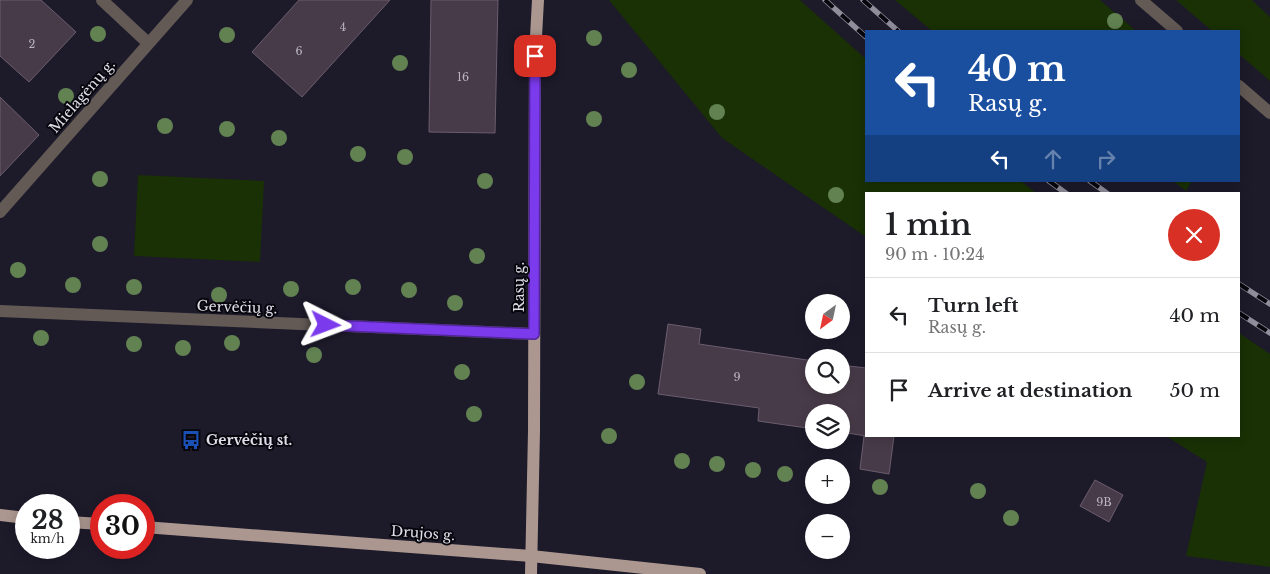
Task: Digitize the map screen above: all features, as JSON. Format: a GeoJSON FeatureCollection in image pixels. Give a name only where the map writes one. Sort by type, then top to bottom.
{"type":"FeatureCollection","features":[{"type":"Feature","properties":{"kind":"main road","name":"Rasų g."},"geometry":{"type":"LineString","coordinates":[[531,574],[534,432],[535,56],[538,0]]}},
{"type":"Feature","properties":{"kind":"main road"},"geometry":{"type":"LineString","coordinates":[[0,516],[15,517]]}},
{"type":"Feature","properties":{"kind":"main road","name":"Drujos g."},"geometry":{"type":"LineString","coordinates":[[155,528],[531,556],[700,574]]}},
{"type":"Feature","properties":{"kind":"street"},"geometry":{"type":"LineString","coordinates":[[102,0],[148,43]]}},
{"type":"Feature","properties":{"kind":"street","name":"Mielagėnų g."},"geometry":{"type":"LineString","coordinates":[[0,212],[187,0]]}},
{"type":"Feature","properties":{"kind":"street"},"geometry":{"type":"LineString","coordinates":[[1141,0],[1176,30]]}},
{"type":"Feature","properties":{"kind":"street"},"geometry":{"type":"LineString","coordinates":[[1240,87],[1270,113]]}},
{"type":"Feature","properties":{"kind":"street","name":"Gervėčių g."},"geometry":{"type":"LineString","coordinates":[[0,311],[534,334]]}},
{"type":"Feature","properties":{"kind":"green space"},"geometry":{"type":"Polygon","coordinates":[[[609,0],[800,0],[865,58],[865,182],[1022,182],[1035,192],[865,192],[865,236],[722,138],[609,0]]]}},
{"type":"Feature","properties":{"kind":"green space"},"geometry":{"type":"Polygon","coordinates":[[[895,0],[1100,0],[1135,30],[931,30],[895,0]]]}},
{"type":"Feature","properties":{"kind":"green space"},"geometry":{"type":"Polygon","coordinates":[[[1176,0],[1252,0],[1270,17],[1270,81],[1240,55],[1240,30],[1211,30],[1176,0]]]}},
{"type":"Feature","properties":{"kind":"green space"},"geometry":{"type":"Polygon","coordinates":[[[138,175],[264,181],[260,262],[134,256],[138,175]]]}},
{"type":"Feature","properties":{"kind":"green space"},"geometry":{"type":"Polygon","coordinates":[[[1174,182],[1191,182],[1186,191],[1174,182]]]}},
{"type":"Feature","properties":{"kind":"green space"},"geometry":{"type":"Polygon","coordinates":[[[1240,334],[1270,354],[1270,567],[1186,556],[1207,462],[1168,437],[1240,437],[1240,334]]]}},
{"type":"Feature","properties":{"kind":"building"},"geometry":{"type":"Polygon","coordinates":[[[0,0],[41,0],[76,32],[29,82],[0,56],[0,0]]]}},
{"type":"Feature","properties":{"kind":"building"},"geometry":{"type":"Polygon","coordinates":[[[299,0],[390,0],[302,97],[252,52],[299,0]]]}},
{"type":"Feature","properties":{"kind":"building"},"geometry":{"type":"Polygon","coordinates":[[[431,0],[498,0],[495,133],[429,132],[431,0]]]}},
{"type":"Feature","properties":{"kind":"building"},"geometry":{"type":"Polygon","coordinates":[[[0,97],[39,135],[0,176],[0,97]]]}},
{"type":"Feature","properties":{"kind":"building"},"geometry":{"type":"Polygon","coordinates":[[[668,324],[701,329],[699,344],[805,360],[805,394],[850,394],[850,366],[865,368],[865,436],[850,433],[850,404],[805,404],[805,428],[758,421],[759,408],[658,394],[668,324]]]}},
{"type":"Feature","properties":{"kind":"building"},"geometry":{"type":"Polygon","coordinates":[[[864,436],[894,437],[889,474],[860,469],[864,436]]]}},
{"type":"Feature","properties":{"kind":"building"},"geometry":{"type":"Polygon","coordinates":[[[1095,480],[1123,495],[1109,522],[1080,506],[1095,480]]]}},
{"type":"Feature","properties":{"kind":"railway"},"geometry":{"type":"LineString","coordinates":[[825,0],[865,36]]}},
{"type":"Feature","properties":{"kind":"railway"},"geometry":{"type":"LineString","coordinates":[[863,0],[897,30]]}},
{"type":"Feature","properties":{"kind":"railway"},"geometry":{"type":"LineString","coordinates":[[1050,182],[1064,192]]}},
{"type":"Feature","properties":{"kind":"railway"},"geometry":{"type":"LineString","coordinates":[[1091,182],[1105,192]]}},
{"type":"Feature","properties":{"kind":"railway"},"geometry":{"type":"LineString","coordinates":[[1240,285],[1270,304]]}},
{"type":"Feature","properties":{"kind":"railway"},"geometry":{"type":"LineString","coordinates":[[1240,314],[1270,333]]}},
{"type":"Feature","properties":{"kind":"place","name":"Gervėčių st."},"geometry":{"type":"Point","coordinates":[191,440]}},
{"type":"Feature","properties":{"kind":"route"},"geometry":{"type":"LineString","coordinates":[[326,325],[534,334],[535,56]]}}]}
